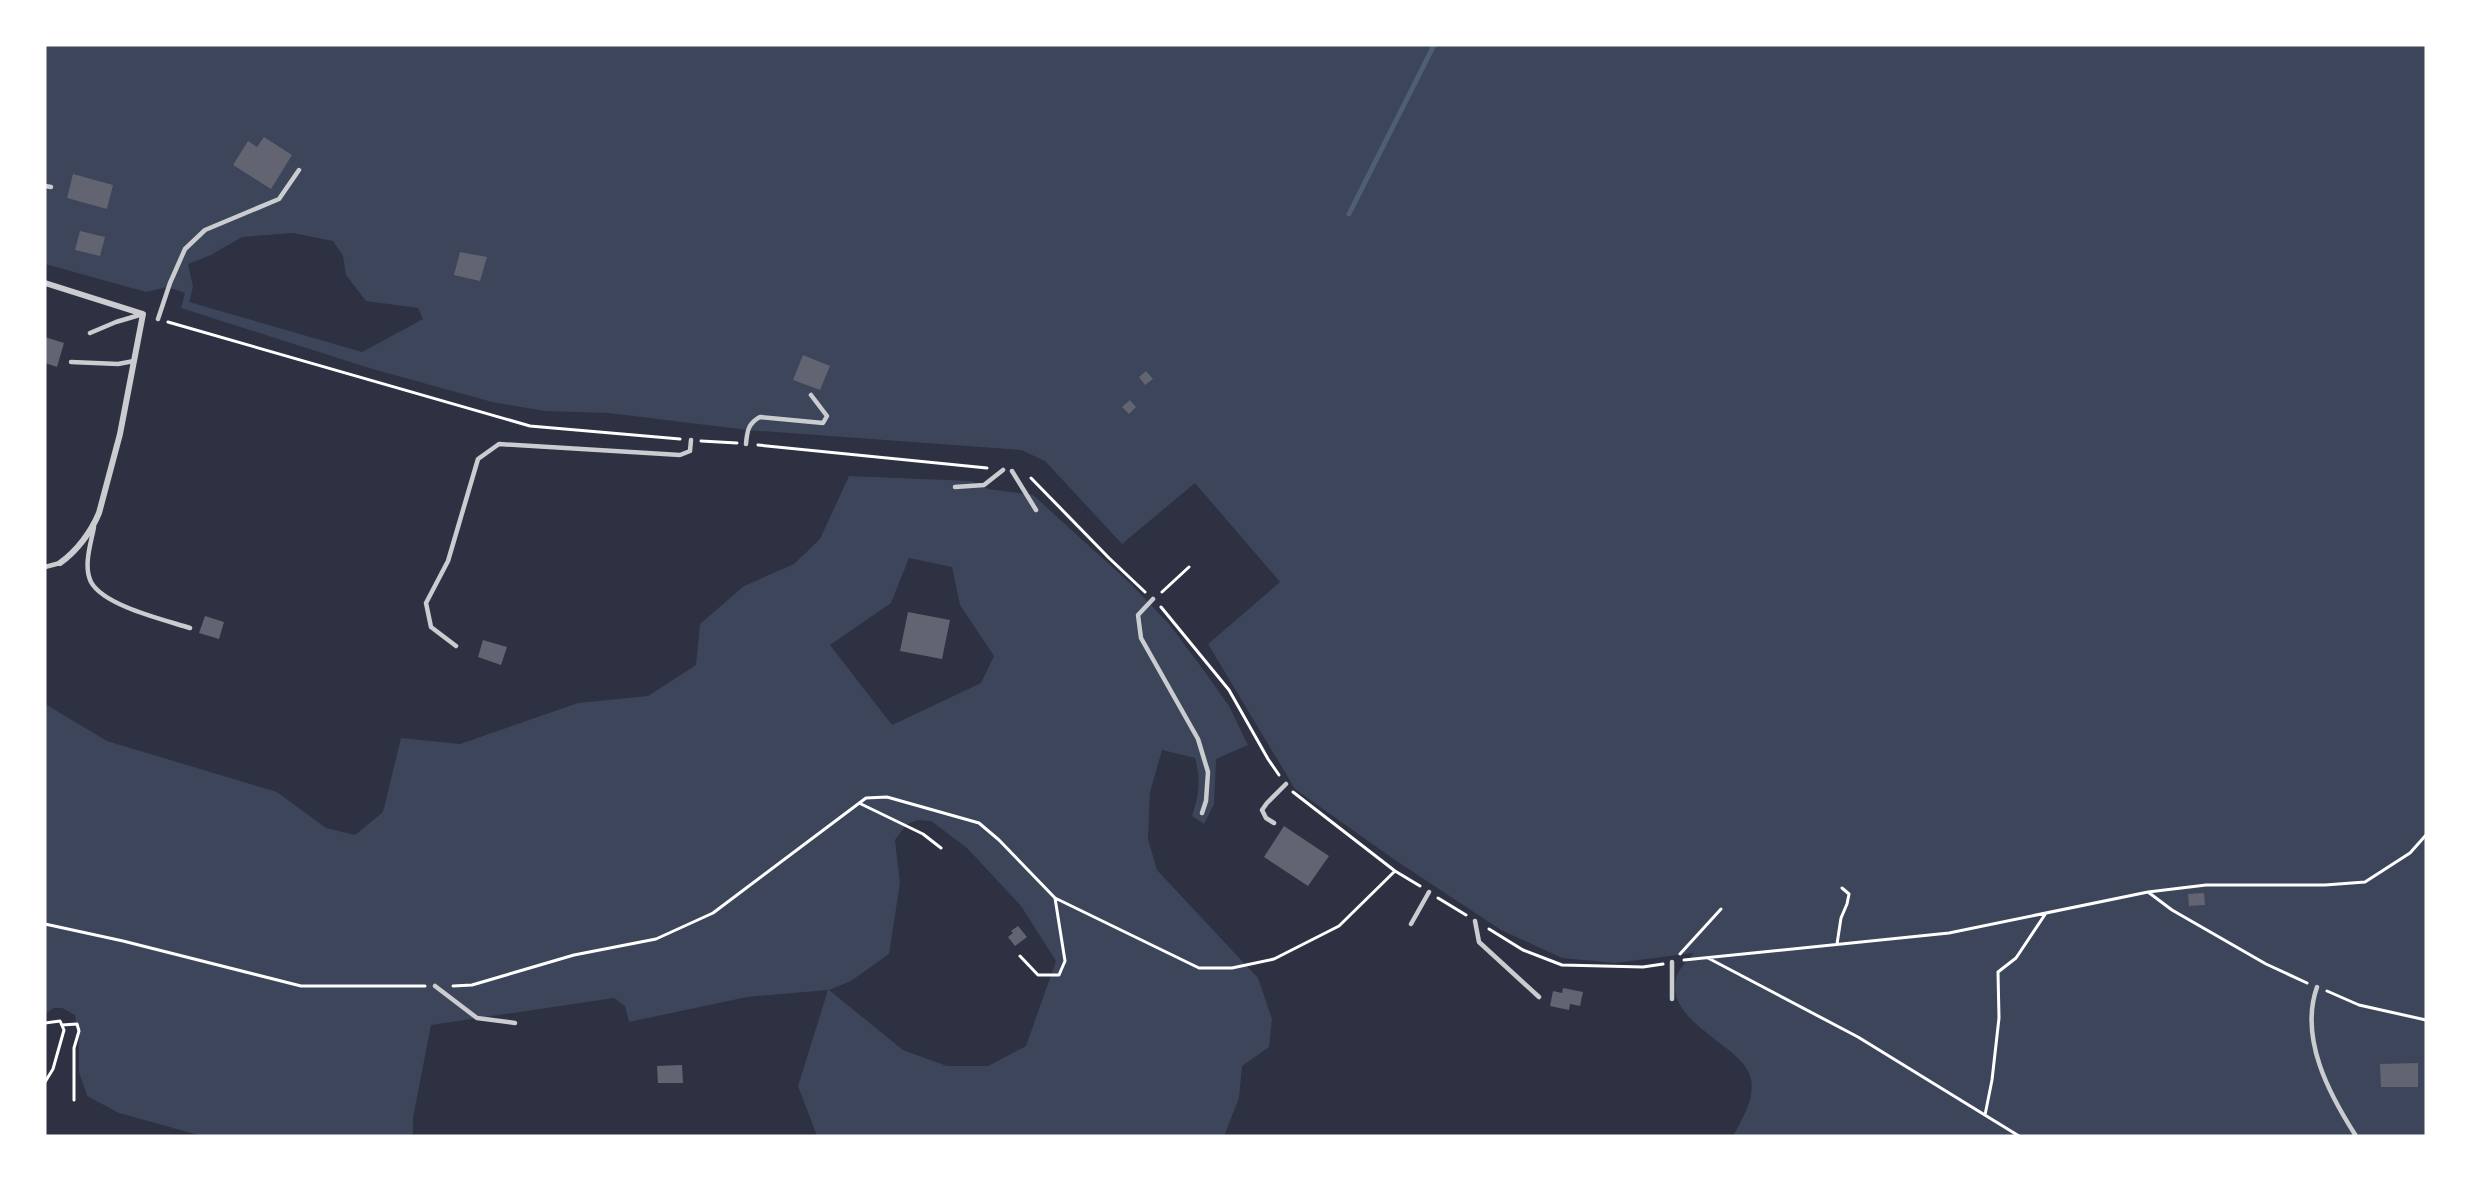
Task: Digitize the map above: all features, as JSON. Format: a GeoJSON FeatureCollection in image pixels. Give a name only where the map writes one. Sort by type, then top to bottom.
{"type":"FeatureCollection","features":[{"type":"Feature","properties":{"kind":"street"},"geometry":{"type":"LineString","coordinates":[[45,283],[143,314],[120,434],[94,525],[69,556],[60,563]]}},
{"type":"Feature","properties":{"kind":"lane"},"geometry":{"type":"LineString","coordinates":[[158,319],[185,249],[205,230],[279,199],[300,170]]}},
{"type":"Feature","properties":{"kind":"lane"},"geometry":{"type":"LineString","coordinates":[[90,333],[143,314]]}},
{"type":"Feature","properties":{"kind":"lane"},"geometry":{"type":"LineString","coordinates":[[71,362],[118,364],[134,361]]}},
{"type":"Feature","properties":{"kind":"lane"},"geometry":{"type":"LineString","coordinates":[[746,444],[747,430],[754,420],[760,417],[823,423],[827,416],[811,395]]}},
{"type":"Feature","properties":{"kind":"lane"},"geometry":{"type":"LineString","coordinates":[[456,646],[430,627],[426,603],[448,561],[478,459],[499,444],[680,455],[690,451],[691,440]]}},
{"type":"Feature","properties":{"kind":"lane"},"geometry":{"type":"LineString","coordinates":[[955,487],[984,485],[1003,470]]}},
{"type":"Feature","properties":{"kind":"lane"},"geometry":{"type":"LineString","coordinates":[[1012,471],[1036,510]]}},
{"type":"Feature","properties":{"kind":"lane"},"geometry":{"type":"LineString","coordinates":[[94,525],[88,561],[91,582],[105,596],[140,612],[190,628]]}},
{"type":"Feature","properties":{"kind":"lane"},"geometry":{"type":"LineString","coordinates":[[45,567],[60,563]]}},
{"type":"Feature","properties":{"kind":"lane"},"geometry":{"type":"LineString","coordinates":[[1153,599],[1138,615],[1141,638],[1198,740],[1208,772],[1206,801],[1202,813]]}},
{"type":"Feature","properties":{"kind":"lane"},"geometry":{"type":"LineString","coordinates":[[1274,823],[1266,818],[1262,810],[1286,784]]}},
{"type":"Feature","properties":{"kind":"lane"},"geometry":{"type":"LineString","coordinates":[[1411,924],[1430,892]]}},
{"type":"Feature","properties":{"kind":"lane"},"geometry":{"type":"LineString","coordinates":[[1476,921],[1479,942],[1539,997]]}},
{"type":"Feature","properties":{"kind":"lane"},"geometry":{"type":"LineString","coordinates":[[1672,962],[1672,999]]}},
{"type":"Feature","properties":{"kind":"lane"},"geometry":{"type":"LineString","coordinates":[[435,986],[477,1018],[515,1023]]}},
{"type":"Feature","properties":{"kind":"lane"},"geometry":{"type":"LineString","coordinates":[[2317,987],[2310,1010],[2314,1044],[2326,1086],[2356,1136]]}},
{"type":"Feature","properties":{"kind":"path"},"geometry":{"type":"LineString","coordinates":[[1153,599],[1189,567]]}},
{"type":"Feature","properties":{"kind":"path"},"geometry":{"type":"LineString","coordinates":[[45,924],[302,986],[472,985],[574,955],[656,939],[713,914],[866,798],[887,797],[979,823],[999,840],[1055,898],[1199,968],[1232,968],[1274,959],[1339,927],[1395,871]]}},
{"type":"Feature","properties":{"kind":"path"},"geometry":{"type":"LineString","coordinates":[[860,803],[923,834],[941,848]]}},
{"type":"Feature","properties":{"kind":"path"},"geometry":{"type":"LineString","coordinates":[[2426,835],[2410,854],[2365,882],[2325,885],[2206,885],[2148,892],[2172,910],[2266,964],[2359,1005],[2426,1020]]}},
{"type":"Feature","properties":{"kind":"path"},"geometry":{"type":"LineString","coordinates":[[1837,945],[1840,918],[1848,904],[1849,894],[1842,888]]}},
{"type":"Feature","properties":{"kind":"path"},"geometry":{"type":"LineString","coordinates":[[1020,956],[1038,975],[1059,975],[1065,961],[1055,898]]}},
{"type":"Feature","properties":{"kind":"path"},"geometry":{"type":"LineString","coordinates":[[1672,962],[1721,909]]}},
{"type":"Feature","properties":{"kind":"path"},"geometry":{"type":"LineString","coordinates":[[1985,1115],[2000,1018],[1998,972],[2016,958],[2047,912]]}},
{"type":"Feature","properties":{"kind":"path"},"geometry":{"type":"LineString","coordinates":[[1707,957],[1858,1037],[2019,1136]]}},
{"type":"Feature","properties":{"kind":"path"},"geometry":{"type":"LineString","coordinates":[[45,1023],[60,1021],[64,1030],[53,1069],[45,1082]]}},
{"type":"Feature","properties":{"kind":"path"},"geometry":{"type":"LineString","coordinates":[[62,1025],[77,1024],[79,1030],[74,1048],[74,1100]]}},
{"type":"Feature","properties":{"kind":"shaded area"},"geometry":{"type":"Polygon","coordinates":[[[45,45],[2426,45],[2426,1136],[1733,1136],[1749,1101],[1751,1079],[1745,1066],[1692,1020],[1681,1007],[1676,992],[1677,975],[1694,953],[1615,963],[1562,958],[1501,930],[1392,858],[1295,789],[1208,644],[1280,582],[1195,483],[1122,544],[1045,461],[1021,450],[747,430],[609,413],[544,411],[492,402],[369,368],[181,308],[185,293],[168,287],[146,292],[45,264],[45,45]],[[293,233],[242,237],[211,255],[188,264],[193,287],[189,302],[362,352],[423,319],[418,308],[366,301],[346,275],[343,256],[333,241],[293,233]]]}},
{"type":"Feature","properties":{"kind":"shaded area"},"geometry":{"type":"Polygon","coordinates":[[[849,476],[971,481],[988,489],[1033,495],[1131,584],[1169,624],[1229,706],[1248,745],[1216,759],[1214,804],[1204,824],[1192,816],[1198,787],[1195,758],[1162,750],[1150,792],[1148,839],[1157,870],[1258,978],[1272,1019],[1269,1047],[1242,1066],[1239,1098],[1224,1136],[817,1136],[798,1086],[828,990],[747,997],[629,1022],[625,1006],[614,998],[431,1025],[413,1118],[413,1136],[202,1136],[119,1113],[87,1096],[79,1072],[79,1042],[75,1015],[62,1008],[54,1008],[45,1014],[45,704],[107,741],[277,792],[326,828],[355,835],[383,812],[401,738],[460,744],[578,703],[648,696],[696,665],[700,624],[744,586],[794,564],[820,539],[849,476]],[[909,558],[891,603],[830,645],[892,725],[981,683],[994,656],[960,605],[952,567],[909,558]],[[917,820],[906,825],[895,840],[900,883],[889,954],[851,981],[829,990],[903,1050],[947,1066],[988,1066],[1026,1046],[1056,961],[1021,906],[967,848],[931,821],[917,820]]]}},
{"type":"Feature","properties":{"kind":"building"},"geometry":{"type":"Polygon","coordinates":[[[264,137],[292,155],[271,189],[233,165],[248,141],[257,147],[264,137]]]}},
{"type":"Feature","properties":{"kind":"building"},"geometry":{"type":"Polygon","coordinates":[[[73,174],[113,185],[107,209],[67,198],[73,174]]]}},
{"type":"Feature","properties":{"kind":"building"},"geometry":{"type":"Polygon","coordinates":[[[80,231],[105,237],[100,256],[75,250],[80,231]]]}},
{"type":"Feature","properties":{"kind":"building"},"geometry":{"type":"Polygon","coordinates":[[[460,252],[487,257],[480,281],[454,275],[460,252]]]}},
{"type":"Feature","properties":{"kind":"building"},"geometry":{"type":"Polygon","coordinates":[[[45,337],[64,343],[57,367],[45,363],[45,337]]]}},
{"type":"Feature","properties":{"kind":"building"},"geometry":{"type":"Polygon","coordinates":[[[803,355],[830,366],[820,390],[793,380],[803,355]]]}},
{"type":"Feature","properties":{"kind":"building"},"geometry":{"type":"Polygon","coordinates":[[[1146,371],[1153,379],[1145,385],[1139,377],[1146,371]]]}},
{"type":"Feature","properties":{"kind":"building"},"geometry":{"type":"Polygon","coordinates":[[[1130,400],[1136,407],[1129,414],[1122,407],[1130,400]]]}},
{"type":"Feature","properties":{"kind":"building"},"geometry":{"type":"Polygon","coordinates":[[[908,612],[950,620],[942,659],[900,651],[908,612]]]}},
{"type":"Feature","properties":{"kind":"building"},"geometry":{"type":"Polygon","coordinates":[[[205,616],[224,622],[219,639],[199,633],[205,616]]]}},
{"type":"Feature","properties":{"kind":"building"},"geometry":{"type":"Polygon","coordinates":[[[483,640],[507,647],[501,665],[478,657],[483,640]]]}},
{"type":"Feature","properties":{"kind":"building"},"geometry":{"type":"Polygon","coordinates":[[[1284,826],[1329,856],[1308,886],[1264,857],[1284,826]]]}},
{"type":"Feature","properties":{"kind":"building"},"geometry":{"type":"Polygon","coordinates":[[[2204,893],[2205,905],[2189,906],[2188,894],[2204,893]]]}},
{"type":"Feature","properties":{"kind":"building"},"geometry":{"type":"Polygon","coordinates":[[[1018,926],[1027,937],[1015,946],[1008,937],[1013,933],[1011,931],[1018,926]]]}},
{"type":"Feature","properties":{"kind":"building"},"geometry":{"type":"Polygon","coordinates":[[[1563,988],[1583,992],[1580,1006],[1570,1004],[1569,1010],[1550,1006],[1553,991],[1562,993],[1563,988]]]}},
{"type":"Feature","properties":{"kind":"building"},"geometry":{"type":"Polygon","coordinates":[[[2418,1063],[2418,1087],[2381,1087],[2380,1064],[2418,1063]]]}},
{"type":"Feature","properties":{"kind":"building"},"geometry":{"type":"Polygon","coordinates":[[[682,1065],[683,1083],[658,1083],[657,1066],[682,1065]]]}},
{"type":"Feature","properties":{"kind":"waterway"},"geometry":{"type":"LineString","coordinates":[[1349,214],[1434,45]]}}]}
